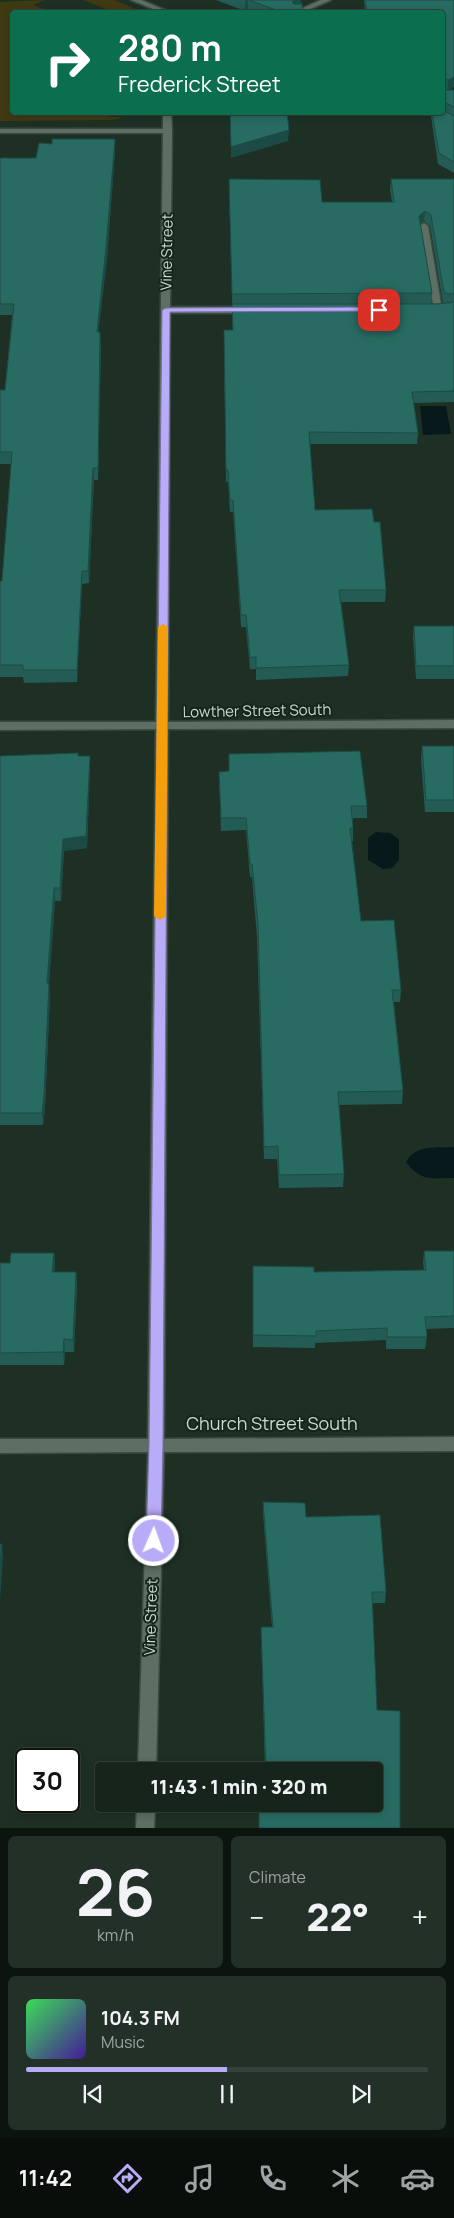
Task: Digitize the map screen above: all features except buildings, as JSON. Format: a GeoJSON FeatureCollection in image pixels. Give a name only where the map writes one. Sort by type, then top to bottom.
{"type":"FeatureCollection","features":[{"type":"Feature","properties":{"kind":"street"},"geometry":{"type":"LineString","coordinates":[[134,0],[161,10]]}},
{"type":"Feature","properties":{"kind":"street"},"geometry":{"type":"LineString","coordinates":[[303,10],[327,0]]}},
{"type":"Feature","properties":{"kind":"street","name":"Vine Street"},"geometry":{"type":"LineString","coordinates":[[147,1762],[156,1445],[167,115]]}},
{"type":"Feature","properties":{"kind":"street"},"geometry":{"type":"LineString","coordinates":[[0,131],[168,130]]}},
{"type":"Feature","properties":{"kind":"street"},"geometry":{"type":"LineString","coordinates":[[424,226],[437,310]]}},
{"type":"Feature","properties":{"kind":"street"},"geometry":{"type":"LineString","coordinates":[[166,310],[262,310]]}},
{"type":"Feature","properties":{"kind":"street","name":"Lowther Street South"},"geometry":{"type":"LineString","coordinates":[[0,726],[162,727],[454,724]]}},
{"type":"Feature","properties":{"kind":"street","name":"Church Street South"},"geometry":{"type":"LineString","coordinates":[[0,1446],[454,1444]]}},
{"type":"Feature","properties":{"kind":"street"},"geometry":{"type":"LineString","coordinates":[[145,1828],[146,1812]]}},
{"type":"Feature","properties":{"kind":"shaded area"},"geometry":{"type":"Polygon","coordinates":[[[45,0],[33,5],[46,10],[10,10],[10,115],[109,115],[109,117],[121,117],[120,119],[0,121],[0,2],[45,0]]]}},
{"type":"Feature","properties":{"kind":"shaded area"},"geometry":{"type":"Polygon","coordinates":[[[83,0],[114,0],[138,10],[109,10],[83,0]]]}},
{"type":"Feature","properties":{"kind":"shaded area"},"geometry":{"type":"Polygon","coordinates":[[[420,406],[446,406],[451,434],[423,435],[420,406]]]}},
{"type":"Feature","properties":{"kind":"shaded area"},"geometry":{"type":"Polygon","coordinates":[[[376,832],[390,833],[399,839],[399,860],[392,868],[383,869],[368,860],[368,838],[376,832]]]}},
{"type":"Feature","properties":{"kind":"shaded area"},"geometry":{"type":"Polygon","coordinates":[[[454,1147],[454,1178],[427,1178],[417,1173],[406,1162],[415,1152],[427,1148],[454,1147]]]}},
{"type":"Feature","properties":{"kind":"slow traffic"},"geometry":{"type":"LineString","coordinates":[[160,916],[163,627]]}},
{"type":"Feature","properties":{"kind":"route"},"geometry":{"type":"LineString","coordinates":[[154,1541],[166,310],[379,310]]}}]}
